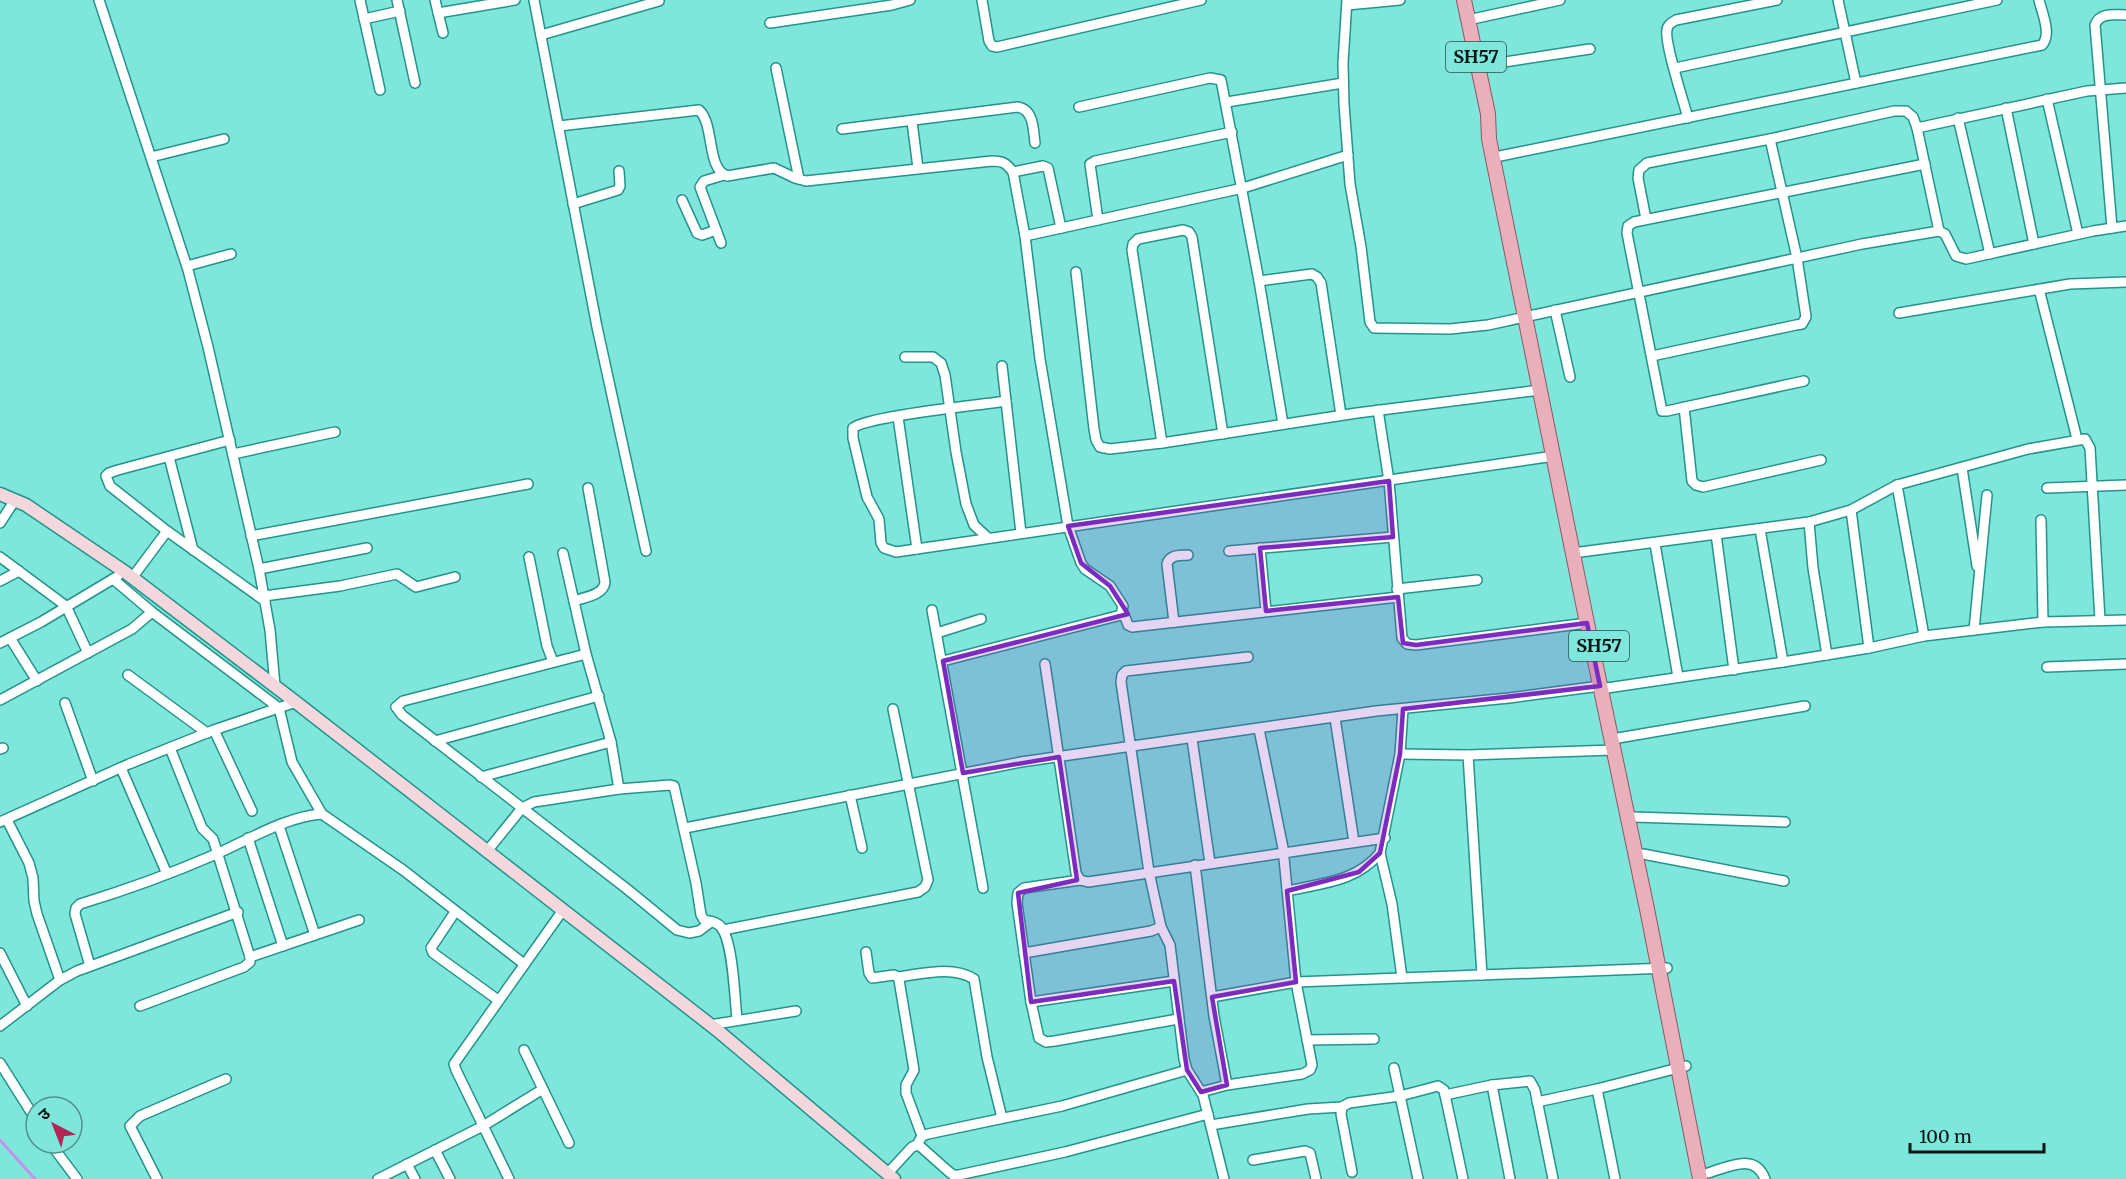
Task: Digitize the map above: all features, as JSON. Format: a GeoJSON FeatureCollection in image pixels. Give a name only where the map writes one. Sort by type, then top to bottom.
{"type":"FeatureCollection","features":[{"type":"Feature","properties":{"kind":"main road","name":"SH57"},"geometry":{"type":"LineString","coordinates":[[1464,0],[1488,114],[1489,139],[1570,519],[1587,623],[1604,687]]}},
{"type":"Feature","properties":{"kind":"main road","name":"SH57"},"geometry":{"type":"LineString","coordinates":[[1488,114],[1494,126],[1500,156],[1540,390],[1570,519]]}},
{"type":"Feature","properties":{"kind":"main road","name":"SH57"},"geometry":{"type":"LineString","coordinates":[[1576,553],[1706,1177]]}},
{"type":"Feature","properties":{"kind":"main road","name":"SH57"},"geometry":{"type":"LineString","coordinates":[[1616,744],[1643,854],[1663,969]]}},
{"type":"Feature","properties":{"kind":"street"},"geometry":{"type":"LineString","coordinates":[[99,0],[187,266],[259,568],[270,630],[275,686]]}},
{"type":"Feature","properties":{"kind":"street"},"geometry":{"type":"LineString","coordinates":[[360,0],[380,90]]}},
{"type":"Feature","properties":{"kind":"street"},"geometry":{"type":"LineString","coordinates":[[397,0],[415,83]]}},
{"type":"Feature","properties":{"kind":"street"},"geometry":{"type":"LineString","coordinates":[[435,0],[443,33]]}},
{"type":"Feature","properties":{"kind":"street"},"geometry":{"type":"LineString","coordinates":[[438,13],[516,0]]}},
{"type":"Feature","properties":{"kind":"street"},"geometry":{"type":"LineString","coordinates":[[534,0],[597,327],[646,551]]}},
{"type":"Feature","properties":{"kind":"street"},"geometry":{"type":"LineString","coordinates":[[770,23],[892,5],[910,0]]}},
{"type":"Feature","properties":{"kind":"street"},"geometry":{"type":"LineString","coordinates":[[982,0],[989,41],[992,46],[997,47],[1201,0]]}},
{"type":"Feature","properties":{"kind":"street"},"geometry":{"type":"LineString","coordinates":[[1400,0],[1347,3],[1343,83],[1350,184],[1361,247],[1370,322],[1374,328],[1450,329],[1528,317],[1862,244],[1939,231],[1945,234],[1956,256],[1966,259],[2078,234],[2126,226]]}},
{"type":"Feature","properties":{"kind":"street"},"geometry":{"type":"LineString","coordinates":[[1468,20],[1560,0]]}},
{"type":"Feature","properties":{"kind":"street"},"geometry":{"type":"LineString","coordinates":[[1688,118],[1666,30],[1670,24],[1676,20],[1777,0]]}},
{"type":"Feature","properties":{"kind":"street"},"geometry":{"type":"LineString","coordinates":[[1838,0],[1856,83]]}},
{"type":"Feature","properties":{"kind":"street"},"geometry":{"type":"LineString","coordinates":[[1675,68],[1996,0]]}},
{"type":"Feature","properties":{"kind":"street"},"geometry":{"type":"LineString","coordinates":[[1500,156],[2042,45],[2047,34],[2039,0]]}},
{"type":"Feature","properties":{"kind":"street"},"geometry":{"type":"LineString","coordinates":[[541,35],[659,1]]}},
{"type":"Feature","properties":{"kind":"street"},"geometry":{"type":"LineString","coordinates":[[364,19],[400,11]]}},
{"type":"Feature","properties":{"kind":"street"},"geometry":{"type":"LineString","coordinates":[[2112,228],[2095,25],[2102,16],[2126,15]]}},
{"type":"Feature","properties":{"kind":"street"},"geometry":{"type":"LineString","coordinates":[[1478,66],[1590,49]]}},
{"type":"Feature","properties":{"kind":"street"},"geometry":{"type":"LineString","coordinates":[[776,68],[799,179]]}},
{"type":"Feature","properties":{"kind":"street"},"geometry":{"type":"LineString","coordinates":[[1079,107],[1210,78],[1221,80],[1260,280],[1283,424]]}},
{"type":"Feature","properties":{"kind":"street"},"geometry":{"type":"LineString","coordinates":[[1227,102],[1343,83]]}},
{"type":"Feature","properties":{"kind":"street"},"geometry":{"type":"LineString","coordinates":[[1917,128],[2047,99],[2126,88]]}},
{"type":"Feature","properties":{"kind":"street"},"geometry":{"type":"LineString","coordinates":[[2047,99],[2078,234]]}},
{"type":"Feature","properties":{"kind":"street"},"geometry":{"type":"LineString","coordinates":[[842,129],[1018,107],[1024,108],[1029,113],[1035,143]]}},
{"type":"Feature","properties":{"kind":"street"},"geometry":{"type":"LineString","coordinates":[[2006,108],[2034,244]]}},
{"type":"Feature","properties":{"kind":"street"},"geometry":{"type":"LineString","coordinates":[[558,126],[699,110],[706,121],[718,169],[724,175]]}},
{"type":"Feature","properties":{"kind":"street"},"geometry":{"type":"LineString","coordinates":[[1646,219],[1638,178],[1639,170],[1647,163],[1770,139],[1894,111],[1906,111],[1913,117],[1917,128],[1939,231]]}},
{"type":"Feature","properties":{"kind":"street"},"geometry":{"type":"LineString","coordinates":[[1958,118],[1990,254]]}},
{"type":"Feature","properties":{"kind":"street"},"geometry":{"type":"LineString","coordinates":[[912,122],[918,168]]}},
{"type":"Feature","properties":{"kind":"street"},"geometry":{"type":"LineString","coordinates":[[1098,220],[1090,164],[1095,161],[1232,132]]}},
{"type":"Feature","properties":{"kind":"street"},"geometry":{"type":"LineString","coordinates":[[151,157],[224,139]]}},
{"type":"Feature","properties":{"kind":"street"},"geometry":{"type":"LineString","coordinates":[[1652,356],[1802,324],[1806,314],[1797,258],[1770,139]]}},
{"type":"Feature","properties":{"kind":"street"},"geometry":{"type":"LineString","coordinates":[[1025,236],[1243,188],[1348,155]]}},
{"type":"Feature","properties":{"kind":"street"},"geometry":{"type":"LineString","coordinates":[[721,243],[700,187],[704,182],[724,175],[730,176],[774,168],[806,180],[1002,161],[1013,172],[1025,236],[1040,360],[1068,526],[1081,563],[1085,569],[1114,591],[1123,606],[1121,615]]}},
{"type":"Feature","properties":{"kind":"street"},"geometry":{"type":"LineString","coordinates":[[1804,381],[1662,411],[1637,292],[1627,232],[1628,226],[1646,219],[1925,164]]}},
{"type":"Feature","properties":{"kind":"street"},"geometry":{"type":"LineString","coordinates":[[1013,172],[1043,166],[1048,168],[1061,228]]}},
{"type":"Feature","properties":{"kind":"street"},"geometry":{"type":"LineString","coordinates":[[573,204],[618,190],[621,186],[619,171]]}},
{"type":"Feature","properties":{"kind":"street"},"geometry":{"type":"LineString","coordinates":[[682,200],[697,233],[702,235],[716,231]]}},
{"type":"Feature","properties":{"kind":"street"},"geometry":{"type":"LineString","coordinates":[[1162,443],[1132,250],[1133,244],[1138,239],[1183,230],[1189,232],[1192,237],[1223,434]]}},
{"type":"Feature","properties":{"kind":"street"},"geometry":{"type":"LineString","coordinates":[[187,266],[231,254]]}},
{"type":"Feature","properties":{"kind":"street"},"geometry":{"type":"LineString","coordinates":[[1076,272],[1096,440],[1100,447],[1110,449],[1162,443],[1341,415],[1540,390]]}},
{"type":"Feature","properties":{"kind":"street"},"geometry":{"type":"LineString","coordinates":[[1260,280],[1312,274],[1317,277],[1321,284],[1341,415]]}},
{"type":"Feature","properties":{"kind":"street"},"geometry":{"type":"LineString","coordinates":[[1899,312],[2070,284],[2126,282]]}},
{"type":"Feature","properties":{"kind":"street"},"geometry":{"type":"LineString","coordinates":[[2039,289],[2077,439]]}},
{"type":"Feature","properties":{"kind":"street"},"geometry":{"type":"LineString","coordinates":[[1555,310],[1570,377]]}},
{"type":"Feature","properties":{"kind":"street"},"geometry":{"type":"LineString","coordinates":[[905,357],[933,357],[941,363],[945,375],[966,504],[977,530],[988,538]]}},
{"type":"Feature","properties":{"kind":"street"},"geometry":{"type":"LineString","coordinates":[[1002,366],[1021,533]]}},
{"type":"Feature","properties":{"kind":"street"},"geometry":{"type":"LineString","coordinates":[[1006,401],[861,423],[853,428],[867,497],[879,519],[881,543],[884,548],[896,552],[1554,456]]}},
{"type":"Feature","properties":{"kind":"street"},"geometry":{"type":"LineString","coordinates":[[1684,407],[1692,481],[1696,485],[1703,487],[1821,460]]}},
{"type":"Feature","properties":{"kind":"street"},"geometry":{"type":"LineString","coordinates":[[1378,410],[1389,481],[1402,638],[1407,644],[1416,645],[1587,623]]}},
{"type":"Feature","properties":{"kind":"street"},"geometry":{"type":"LineString","coordinates":[[898,417],[917,549]]}},
{"type":"Feature","properties":{"kind":"street"},"geometry":{"type":"LineString","coordinates":[[233,454],[335,432]]}},
{"type":"Feature","properties":{"kind":"street"},"geometry":{"type":"LineString","coordinates":[[1576,553],[1809,522],[1851,510],[1897,485],[2028,449],[2085,439],[2089,444],[2100,620]]}},
{"type":"Feature","properties":{"kind":"street"},"geometry":{"type":"LineString","coordinates":[[230,440],[118,470],[106,476],[110,486],[166,531],[264,599],[340,586],[391,574],[401,575],[416,587],[455,577]]}},
{"type":"Feature","properties":{"kind":"street"},"geometry":{"type":"LineString","coordinates":[[169,457],[193,550]]}},
{"type":"Feature","properties":{"kind":"street"},"geometry":{"type":"LineString","coordinates":[[1962,468],[1980,583]]}},
{"type":"Feature","properties":{"kind":"street"},"geometry":{"type":"LineString","coordinates":[[252,536],[528,484]]}},
{"type":"Feature","properties":{"kind":"street"},"geometry":{"type":"LineString","coordinates":[[1897,485],[1924,636]]}},
{"type":"Feature","properties":{"kind":"street"},"geometry":{"type":"LineString","coordinates":[[2047,488],[2126,485]]}},
{"type":"Feature","properties":{"kind":"street"},"geometry":{"type":"LineString","coordinates":[[574,601],[605,588],[588,488]]}},
{"type":"Feature","properties":{"kind":"street"},"geometry":{"type":"LineString","coordinates":[[0,494],[26,505],[128,575],[296,702],[710,1025],[891,1176],[912,1147],[917,1146],[921,1147],[948,1172],[959,1175],[1065,1152],[1208,1114]]}},
{"type":"Feature","properties":{"kind":"street"},"geometry":{"type":"LineString","coordinates":[[1974,630],[1987,495]]}},
{"type":"Feature","properties":{"kind":"street"},"geometry":{"type":"LineString","coordinates":[[0,523],[15,500]]}},
{"type":"Feature","properties":{"kind":"street"},"geometry":{"type":"LineString","coordinates":[[1851,510],[1869,648]]}},
{"type":"Feature","properties":{"kind":"street"},"geometry":{"type":"LineString","coordinates":[[2041,520],[2043,622]]}},
{"type":"Feature","properties":{"kind":"street"},"geometry":{"type":"LineString","coordinates":[[1809,522],[1813,568],[1827,655]]}},
{"type":"Feature","properties":{"kind":"street"},"geometry":{"type":"LineString","coordinates":[[1760,529],[1783,662]]}},
{"type":"Feature","properties":{"kind":"street"},"geometry":{"type":"LineString","coordinates":[[0,643],[41,622],[113,579],[128,575],[166,531]]}},
{"type":"Feature","properties":{"kind":"street"},"geometry":{"type":"LineString","coordinates":[[1716,534],[1734,670]]}},
{"type":"Feature","properties":{"kind":"street"},"geometry":{"type":"LineString","coordinates":[[1229,551],[1393,537]]}},
{"type":"Feature","properties":{"kind":"street"},"geometry":{"type":"LineString","coordinates":[[1655,544],[1678,677]]}},
{"type":"Feature","properties":{"kind":"street"},"geometry":{"type":"LineString","coordinates":[[259,568],[367,548]]}},
{"type":"Feature","properties":{"kind":"street"},"geometry":{"type":"LineString","coordinates":[[1260,548],[1266,610]]}},
{"type":"Feature","properties":{"kind":"street"},"geometry":{"type":"LineString","coordinates":[[563,554],[586,654],[611,742],[619,789]]}},
{"type":"Feature","properties":{"kind":"street"},"geometry":{"type":"LineString","coordinates":[[1174,622],[1167,564],[1172,556],[1188,555]]}},
{"type":"Feature","properties":{"kind":"street"},"geometry":{"type":"LineString","coordinates":[[0,557],[66,606],[88,653]]}},
{"type":"Feature","properties":{"kind":"street"},"geometry":{"type":"LineString","coordinates":[[529,557],[553,662]]}},
{"type":"Feature","properties":{"kind":"street"},"geometry":{"type":"LineString","coordinates":[[0,581],[19,571]]}},
{"type":"Feature","properties":{"kind":"street"},"geometry":{"type":"LineString","coordinates":[[113,579],[152,612],[279,708],[292,762],[322,814],[403,870],[524,964]]}},
{"type":"Feature","properties":{"kind":"street"},"geometry":{"type":"LineString","coordinates":[[1121,615],[1132,627],[1398,593],[1477,580]]}},
{"type":"Feature","properties":{"kind":"street"},"geometry":{"type":"LineString","coordinates":[[933,610],[983,888]]}},
{"type":"Feature","properties":{"kind":"street"},"geometry":{"type":"LineString","coordinates":[[0,699],[132,628],[152,612]]}},
{"type":"Feature","properties":{"kind":"street"},"geometry":{"type":"LineString","coordinates":[[943,661],[1121,615]]}},
{"type":"Feature","properties":{"kind":"street"},"geometry":{"type":"LineString","coordinates":[[937,633],[981,619]]}},
{"type":"Feature","properties":{"kind":"street"},"geometry":{"type":"LineString","coordinates":[[685,828],[963,773],[1059,757],[1403,709],[1734,670],[1869,648],[1924,636],[2043,622],[2126,620]]}},
{"type":"Feature","properties":{"kind":"street"},"geometry":{"type":"LineString","coordinates":[[10,638],[37,681]]}},
{"type":"Feature","properties":{"kind":"street"},"geometry":{"type":"LineString","coordinates":[[586,654],[403,701],[397,704],[397,711],[677,930],[689,933],[699,931],[711,922]]}},
{"type":"Feature","properties":{"kind":"street"},"geometry":{"type":"LineString","coordinates":[[1224,1179],[1201,1092],[1187,1070],[1178,1019],[1170,945],[1161,927],[1149,872],[1122,675],[1126,671],[1248,657]]}},
{"type":"Feature","properties":{"kind":"street"},"geometry":{"type":"LineString","coordinates":[[1045,664],[1076,873],[1080,880]]}},
{"type":"Feature","properties":{"kind":"street"},"geometry":{"type":"LineString","coordinates":[[2047,667],[2126,664]]}},
{"type":"Feature","properties":{"kind":"street"},"geometry":{"type":"LineString","coordinates":[[128,675],[210,731],[252,811]]}},
{"type":"Feature","properties":{"kind":"street"},"geometry":{"type":"LineString","coordinates":[[435,741],[599,696]]}},
{"type":"Feature","properties":{"kind":"street"},"geometry":{"type":"LineString","coordinates":[[60,980],[37,914],[33,878],[28,863],[4,821],[210,731],[296,702]]}},
{"type":"Feature","properties":{"kind":"street"},"geometry":{"type":"LineString","coordinates":[[65,704],[93,781]]}},
{"type":"Feature","properties":{"kind":"street"},"geometry":{"type":"LineString","coordinates":[[1400,754],[1468,755],[1616,744],[1805,706]]}},
{"type":"Feature","properties":{"kind":"street"},"geometry":{"type":"LineString","coordinates":[[723,930],[918,892],[925,887],[928,880],[893,709]]}},
{"type":"Feature","properties":{"kind":"street"},"geometry":{"type":"LineString","coordinates":[[1287,891],[1347,877],[1359,872],[1380,853],[1385,838],[1400,754],[1403,709]]}},
{"type":"Feature","properties":{"kind":"street"},"geometry":{"type":"LineString","coordinates":[[1335,718],[1354,842]]}},
{"type":"Feature","properties":{"kind":"street"},"geometry":{"type":"LineString","coordinates":[[1201,1092],[1227,1085],[1302,1074],[1310,1070],[1312,1065],[1296,982],[1283,852],[1259,729]]}},
{"type":"Feature","properties":{"kind":"street"},"geometry":{"type":"LineString","coordinates":[[1192,739],[1210,863]]}},
{"type":"Feature","properties":{"kind":"street"},"geometry":{"type":"LineString","coordinates":[[481,777],[611,742]]}},
{"type":"Feature","properties":{"kind":"street"},"geometry":{"type":"LineString","coordinates":[[140,1006],[244,967],[250,957],[213,839],[202,828],[170,748]]}},
{"type":"Feature","properties":{"kind":"street"},"geometry":{"type":"LineString","coordinates":[[1468,755],[1482,975]]}},
{"type":"Feature","properties":{"kind":"street"},"geometry":{"type":"LineString","coordinates":[[121,768],[167,874]]}},
{"type":"Feature","properties":{"kind":"street"},"geometry":{"type":"LineString","coordinates":[[488,850],[522,808],[534,802],[619,789],[670,784],[674,786],[685,828],[701,915],[704,920],[717,923],[723,930],[728,944],[737,1020]]}},
{"type":"Feature","properties":{"kind":"street"},"geometry":{"type":"LineString","coordinates":[[850,795],[862,848]]}},
{"type":"Feature","properties":{"kind":"street"},"geometry":{"type":"LineString","coordinates":[[90,966],[75,914],[80,904],[132,888],[279,826],[312,814],[322,814]]}},
{"type":"Feature","properties":{"kind":"street"},"geometry":{"type":"LineString","coordinates":[[1634,817],[1785,822]]}},
{"type":"Feature","properties":{"kind":"street"},"geometry":{"type":"LineString","coordinates":[[279,826],[315,935]]}},
{"type":"Feature","properties":{"kind":"street"},"geometry":{"type":"LineString","coordinates":[[248,838],[283,946]]}},
{"type":"Feature","properties":{"kind":"street"},"geometry":{"type":"LineString","coordinates":[[1178,1019],[1046,1042],[1040,1038],[1036,1031],[1031,1002],[1017,903],[1018,893],[1024,888],[1080,880],[1088,882],[1385,838]]}},
{"type":"Feature","properties":{"kind":"street"},"geometry":{"type":"LineString","coordinates":[[1380,853],[1392,904],[1402,978]]}},
{"type":"Feature","properties":{"kind":"street"},"geometry":{"type":"LineString","coordinates":[[1643,854],[1784,881]]}},
{"type":"Feature","properties":{"kind":"street"},"geometry":{"type":"LineString","coordinates":[[1196,865],[1212,997],[1227,1085]]}},
{"type":"Feature","properties":{"kind":"street"},"geometry":{"type":"LineString","coordinates":[[509,1179],[454,1064],[563,910]]}},
{"type":"Feature","properties":{"kind":"street"},"geometry":{"type":"LineString","coordinates":[[0,1026],[60,980],[90,966],[237,912]]}},
{"type":"Feature","properties":{"kind":"street"},"geometry":{"type":"LineString","coordinates":[[455,912],[430,948],[433,953],[498,1000]]}},
{"type":"Feature","properties":{"kind":"street"},"geometry":{"type":"LineString","coordinates":[[250,957],[359,920]]}},
{"type":"Feature","properties":{"kind":"street"},"geometry":{"type":"LineString","coordinates":[[1024,953],[1151,931],[1161,927]]}},
{"type":"Feature","properties":{"kind":"street"},"geometry":{"type":"LineString","coordinates":[[866,952],[872,978],[949,972],[968,975],[974,979],[987,1057],[1002,1118]]}},
{"type":"Feature","properties":{"kind":"street"},"geometry":{"type":"LineString","coordinates":[[0,954],[27,1006]]}},
{"type":"Feature","properties":{"kind":"street"},"geometry":{"type":"LineString","coordinates":[[1212,997],[1296,982],[1663,969]]}},
{"type":"Feature","properties":{"kind":"street"},"geometry":{"type":"LineString","coordinates":[[0,976],[10,971]]}},
{"type":"Feature","properties":{"kind":"street"},"geometry":{"type":"LineString","coordinates":[[898,977],[914,1070],[906,1085],[906,1093],[922,1136],[917,1146]]}},
{"type":"Feature","properties":{"kind":"street"},"geometry":{"type":"LineString","coordinates":[[1031,1002],[1174,981]]}},
{"type":"Feature","properties":{"kind":"street"},"geometry":{"type":"LineString","coordinates":[[710,1025],[796,1011]]}},
{"type":"Feature","properties":{"kind":"street"},"geometry":{"type":"LineString","coordinates":[[1307,1040],[1374,1039]]}},
{"type":"Feature","properties":{"kind":"street"},"geometry":{"type":"LineString","coordinates":[[524,1050],[569,1143]]}},
{"type":"Feature","properties":{"kind":"street"},"geometry":{"type":"LineString","coordinates":[[0,1063],[24,1101]]}},
{"type":"Feature","properties":{"kind":"street"},"geometry":{"type":"LineString","coordinates":[[1537,1102],[1682,1067]]}},
{"type":"Feature","properties":{"kind":"street"},"geometry":{"type":"LineString","coordinates":[[1394,1068],[1418,1179]]}},
{"type":"Feature","properties":{"kind":"street"},"geometry":{"type":"LineString","coordinates":[[922,1136],[1062,1106],[1187,1070]]}},
{"type":"Feature","properties":{"kind":"street"},"geometry":{"type":"LineString","coordinates":[[157,1179],[130,1126],[134,1120],[226,1079]]}},
{"type":"Feature","properties":{"kind":"street"},"geometry":{"type":"LineString","coordinates":[[1445,1095],[1492,1085],[1530,1081],[1533,1084],[1553,1179]]}},
{"type":"Feature","properties":{"kind":"street"},"geometry":{"type":"LineString","coordinates":[[1492,1085],[1510,1179]]}},
{"type":"Feature","properties":{"kind":"street"},"geometry":{"type":"LineString","coordinates":[[1211,1125],[1308,1109],[1342,1107],[1348,1103],[1400,1096],[1438,1086],[1444,1090],[1463,1179]]}},
{"type":"Feature","properties":{"kind":"street"},"geometry":{"type":"LineString","coordinates":[[378,1179],[483,1126],[543,1089]]}},
{"type":"Feature","properties":{"kind":"street"},"geometry":{"type":"LineString","coordinates":[[1597,1089],[1615,1179]]}},
{"type":"Feature","properties":{"kind":"street"},"geometry":{"type":"LineString","coordinates":[[1342,1107],[1341,1114],[1352,1172]]}},
{"type":"Feature","properties":{"kind":"street"},"geometry":{"type":"LineString","coordinates":[[435,1150],[450,1179]]}},
{"type":"Feature","properties":{"kind":"street"},"geometry":{"type":"LineString","coordinates":[[1253,1160],[1305,1151],[1313,1157],[1316,1179]]}},
{"type":"Feature","properties":{"kind":"street"},"geometry":{"type":"LineString","coordinates":[[60,1155],[77,1179]]}},
{"type":"Feature","properties":{"kind":"street"},"geometry":{"type":"LineString","coordinates":[[1706,1177],[1745,1163],[1759,1167],[1765,1179]]}},
{"type":"Feature","properties":{"kind":"street"},"geometry":{"type":"LineString","coordinates":[[407,1164],[415,1179]]}},
{"type":"Feature","properties":{"kind":"highlighted area"},"geometry":{"type":"Polygon","coordinates":[[[1389,481],[1393,537],[1260,548],[1266,611],[1398,597],[1403,643],[1416,645],[1587,623],[1600,686],[1403,709],[1400,754],[1380,853],[1359,872],[1287,891],[1296,982],[1212,997],[1227,1085],[1201,1092],[1187,1070],[1174,981],[1031,1002],[1018,893],[1077,880],[1059,757],[963,773],[943,661],[1128,614],[1110,586],[1081,563],[1068,526],[1389,481]]]}},
{"type":"Feature","properties":{"kind":"waterway"},"geometry":{"type":"LineString","coordinates":[[0,1140],[35,1179]]}}]}
